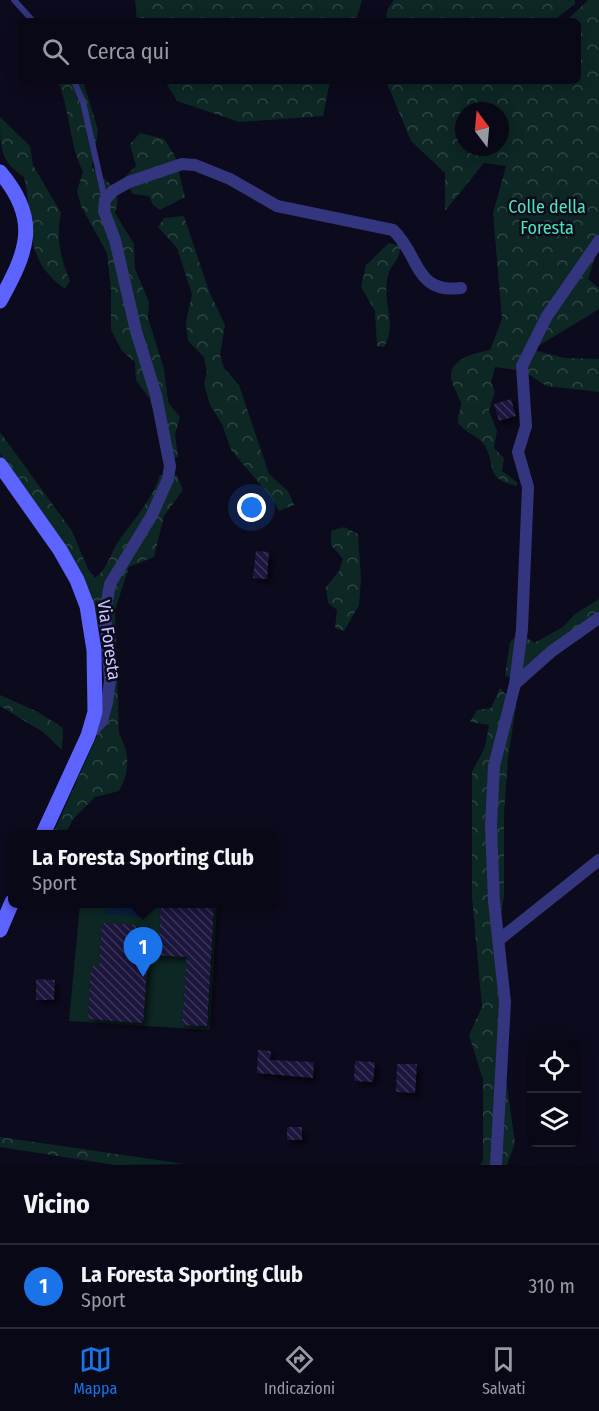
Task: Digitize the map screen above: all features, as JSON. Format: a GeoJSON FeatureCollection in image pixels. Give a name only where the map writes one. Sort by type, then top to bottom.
{"type":"FeatureCollection","features":[{"type":"Feature","properties":{"kind":"main road"},"geometry":{"type":"LineString","coordinates":[[0,172],[13,192],[24,216],[27,240],[24,255],[0,301]]}},
{"type":"Feature","properties":{"kind":"main road","name":"Via Foresta"},"geometry":{"type":"LineString","coordinates":[[0,465],[60,550],[87,606],[96,690],[95,712],[88,736],[45,830]]}},
{"type":"Feature","properties":{"kind":"main road"},"geometry":{"type":"LineString","coordinates":[[0,930],[9,908]]}},
{"type":"Feature","properties":{"kind":"street"},"geometry":{"type":"LineString","coordinates":[[88,736],[102,721],[107,703],[110,680],[105,614],[110,584],[152,515],[168,479],[170,466],[156,395],[136,331],[115,240],[105,211],[105,200],[113,191],[129,182],[182,164],[195,165],[230,179],[277,206],[393,230],[401,237],[424,279],[444,290],[461,288]]}},
{"type":"Feature","properties":{"kind":"street"},"geometry":{"type":"LineString","coordinates":[[496,1165],[505,1002],[500,939],[494,901],[491,826],[494,766],[515,684],[522,629],[528,487],[518,452],[526,426],[522,366],[547,316],[599,241]]}},
{"type":"Feature","properties":{"kind":"street"},"geometry":{"type":"LineString","coordinates":[[515,684],[522,675],[552,651],[599,618]]}},
{"type":"Feature","properties":{"kind":"street"},"geometry":{"type":"LineString","coordinates":[[500,939],[599,860]]}},
{"type":"Feature","properties":{"kind":"lane"},"geometry":{"type":"LineString","coordinates":[[14,0],[30,18]]}},
{"type":"Feature","properties":{"kind":"lane"},"geometry":{"type":"LineString","coordinates":[[75,84],[83,102],[105,200]]}},
{"type":"Feature","properties":{"kind":"green space"},"geometry":{"type":"Polygon","coordinates":[[[135,0],[362,0],[357,18],[137,18],[135,0]]]}},
{"type":"Feature","properties":{"kind":"green space"},"geometry":{"type":"Polygon","coordinates":[[[394,0],[575,0],[575,4],[557,18],[386,18],[387,10],[394,0]]]}},
{"type":"Feature","properties":{"kind":"green space","name":"Colle della Foresta"},"geometry":{"type":"Polygon","coordinates":[[[588,0],[599,0],[599,245],[588,279],[599,288],[599,309],[535,348],[537,351],[565,358],[599,359],[599,392],[546,386],[524,371],[495,367],[491,383],[495,391],[489,411],[497,431],[494,448],[504,458],[502,471],[517,482],[517,486],[506,483],[495,475],[485,446],[458,422],[461,403],[451,377],[459,361],[490,350],[502,319],[493,213],[506,166],[484,163],[445,211],[445,173],[411,141],[387,84],[581,84],[581,18],[569,18],[588,0]]]}},
{"type":"Feature","properties":{"kind":"green space"},"geometry":{"type":"Polygon","coordinates":[[[59,84],[84,84],[98,130],[92,167],[116,192],[115,213],[134,244],[135,269],[149,302],[148,318],[164,369],[168,402],[180,417],[175,434],[178,457],[167,460],[160,445],[156,418],[149,398],[136,380],[135,362],[122,351],[111,330],[111,290],[107,253],[81,206],[77,191],[83,172],[75,150],[59,84]]]}},
{"type":"Feature","properties":{"kind":"green space"},"geometry":{"type":"Polygon","coordinates":[[[167,84],[329,84],[323,116],[239,122],[177,101],[167,84]]]}},
{"type":"Feature","properties":{"kind":"green space"},"geometry":{"type":"Polygon","coordinates":[[[0,117],[30,146],[33,165],[61,213],[60,247],[70,281],[65,289],[51,277],[36,252],[24,177],[10,165],[3,153],[0,117]]]}},
{"type":"Feature","properties":{"kind":"green space"},"geometry":{"type":"Polygon","coordinates":[[[140,133],[164,139],[175,156],[185,197],[160,210],[153,205],[149,196],[133,194],[124,178],[136,166],[130,144],[140,133]]]}},
{"type":"Feature","properties":{"kind":"green space"},"geometry":{"type":"Polygon","coordinates":[[[184,216],[209,291],[225,325],[220,355],[224,368],[239,385],[269,474],[288,491],[294,505],[279,511],[271,497],[231,450],[222,424],[210,405],[204,384],[207,372],[204,357],[188,341],[186,322],[192,294],[177,248],[158,227],[164,218],[184,216]]]}},
{"type":"Feature","properties":{"kind":"green space"},"geometry":{"type":"Polygon","coordinates":[[[389,243],[400,246],[399,256],[389,271],[386,285],[390,330],[384,347],[377,346],[375,311],[361,287],[366,265],[389,243]]]}},
{"type":"Feature","properties":{"kind":"green space"},"geometry":{"type":"Polygon","coordinates":[[[0,432],[72,531],[88,569],[95,578],[103,570],[117,544],[148,501],[160,475],[177,475],[183,490],[164,516],[154,557],[129,567],[115,610],[119,734],[127,755],[127,770],[123,784],[119,791],[95,797],[74,818],[67,830],[55,830],[101,727],[105,675],[100,629],[64,545],[0,454],[0,432]]]}},
{"type":"Feature","properties":{"kind":"green space"},"geometry":{"type":"Polygon","coordinates":[[[344,527],[358,534],[361,579],[359,605],[344,631],[335,628],[337,610],[328,603],[326,587],[339,571],[343,559],[331,545],[331,531],[344,527]]]}},
{"type":"Feature","properties":{"kind":"green space"},"geometry":{"type":"Polygon","coordinates":[[[599,599],[599,620],[556,656],[520,679],[505,676],[510,642],[520,632],[534,643],[563,627],[575,614],[599,599]]]}},
{"type":"Feature","properties":{"kind":"green space"},"geometry":{"type":"Polygon","coordinates":[[[500,688],[516,706],[508,758],[504,815],[504,896],[499,926],[506,1079],[515,1143],[507,1165],[480,1165],[483,1160],[483,1080],[469,1035],[482,1007],[472,897],[472,772],[485,747],[489,725],[470,722],[477,710],[491,708],[500,688]]]}},
{"type":"Feature","properties":{"kind":"green space"},"geometry":{"type":"Polygon","coordinates":[[[0,695],[38,712],[63,728],[62,750],[43,732],[0,706],[0,695]]]}},
{"type":"Feature","properties":{"kind":"green space"},"geometry":{"type":"Polygon","coordinates":[[[80,908],[217,908],[210,1030],[69,1021],[80,908]]]}},
{"type":"Feature","properties":{"kind":"green space"},"geometry":{"type":"Polygon","coordinates":[[[0,1137],[185,1164],[115,1165],[0,1147],[0,1137]]]}},
{"type":"Feature","properties":{"kind":"water"},"geometry":{"type":"Polygon","coordinates":[[[105,908],[144,908],[143,917],[104,914],[105,908]]]}},
{"type":"Feature","properties":{"kind":"building"},"geometry":{"type":"Polygon","coordinates":[[[511,399],[516,416],[499,421],[494,404],[511,399]]]}},
{"type":"Feature","properties":{"kind":"building"},"geometry":{"type":"Polygon","coordinates":[[[256,551],[269,552],[267,579],[253,578],[256,551]]]}},
{"type":"Feature","properties":{"kind":"building"},"geometry":{"type":"Polygon","coordinates":[[[161,908],[214,908],[207,1026],[182,1025],[187,957],[148,955],[143,1023],[88,1019],[91,966],[99,966],[102,923],[136,925],[135,945],[159,947],[161,908]]]}},
{"type":"Feature","properties":{"kind":"building"},"geometry":{"type":"Polygon","coordinates":[[[36,979],[55,980],[54,1000],[36,1000],[36,979]]]}},
{"type":"Feature","properties":{"kind":"building"},"geometry":{"type":"Polygon","coordinates":[[[258,1050],[271,1051],[270,1060],[314,1062],[313,1078],[257,1073],[258,1050]]]}},
{"type":"Feature","properties":{"kind":"building"},"geometry":{"type":"Polygon","coordinates":[[[355,1061],[375,1062],[373,1082],[354,1081],[355,1061]]]}},
{"type":"Feature","properties":{"kind":"building"},"geometry":{"type":"Polygon","coordinates":[[[397,1064],[417,1064],[415,1093],[396,1092],[397,1064]]]}},
{"type":"Feature","properties":{"kind":"building"},"geometry":{"type":"Polygon","coordinates":[[[287,1127],[302,1127],[302,1140],[287,1140],[287,1127]]]}},
{"type":"Feature","properties":{"kind":"place","name":"La Foresta Sporting Club"},"geometry":{"type":"Point","coordinates":[143,977]}}]}
